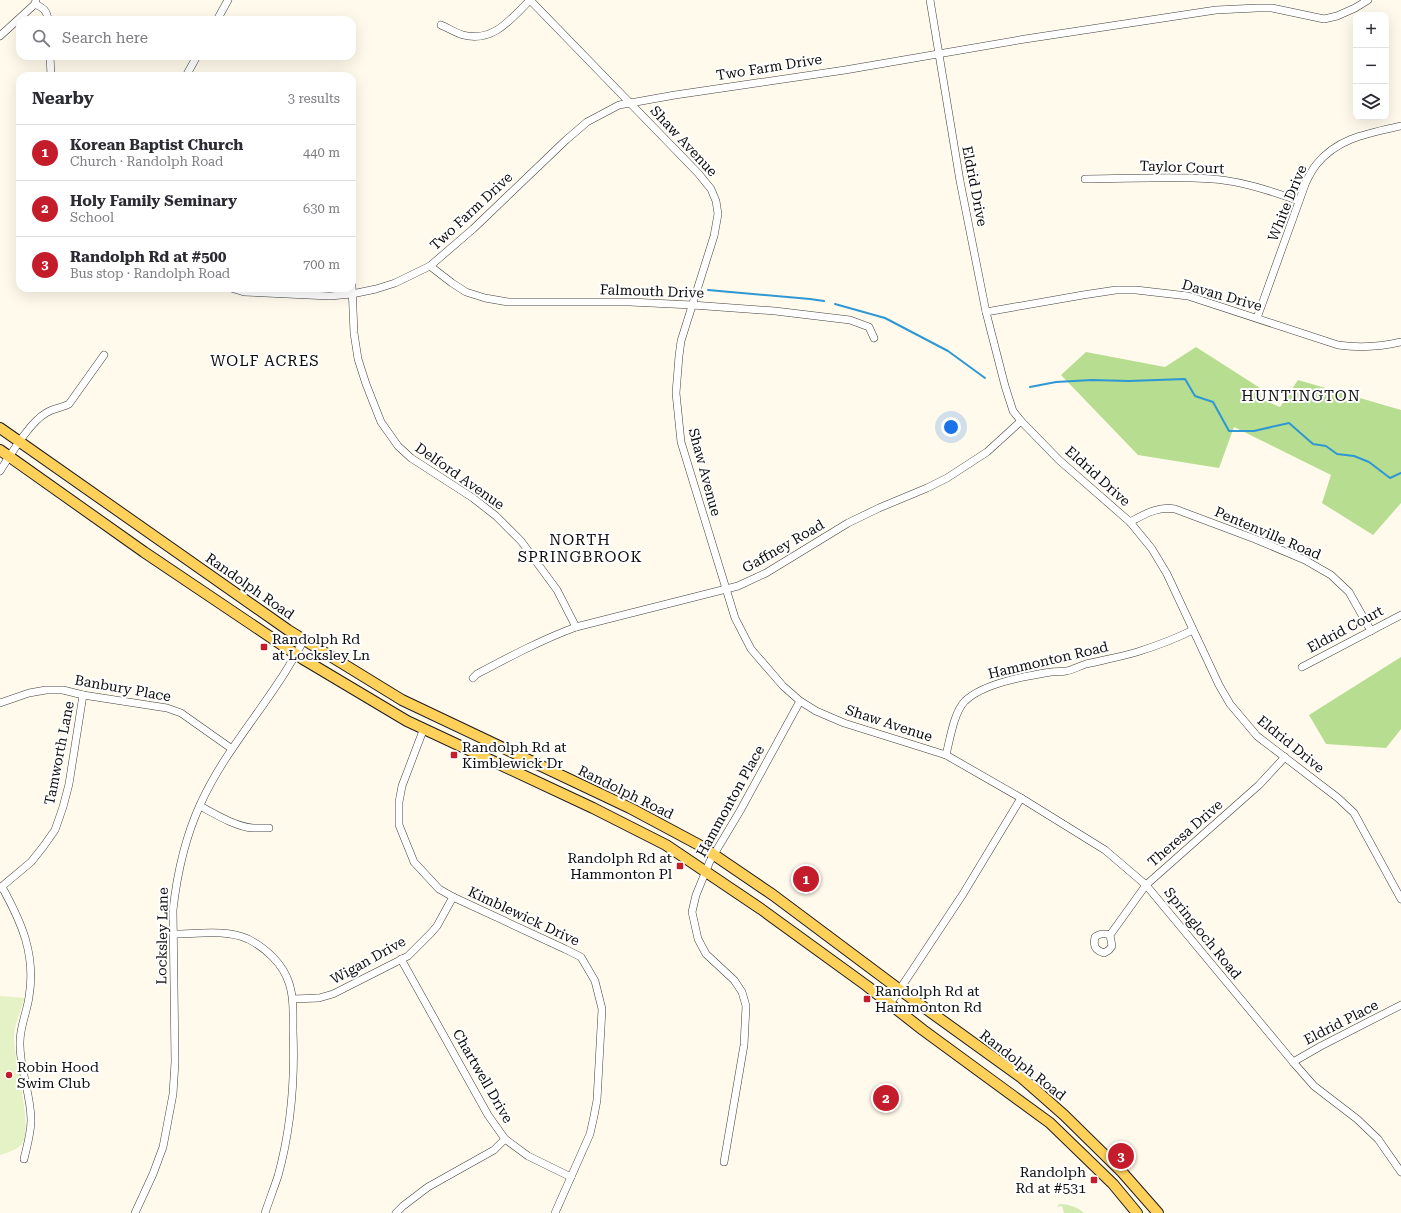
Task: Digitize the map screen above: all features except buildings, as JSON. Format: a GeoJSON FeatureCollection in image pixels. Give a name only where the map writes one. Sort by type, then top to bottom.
{"type":"FeatureCollection","features":[{"type":"Feature","properties":{"kind":"main road","name":"Randolph Road"},"geometry":{"type":"LineString","coordinates":[[0,428],[288,630],[402,700],[630,808],[701,846],[773,894],[900,990],[1022,1078],[1063,1114],[1122,1172],[1158,1213]]}},
{"type":"Feature","properties":{"kind":"main road","name":"Randolph Road"},"geometry":{"type":"LineString","coordinates":[[0,450],[144,552],[295,655],[407,721],[625,823],[666,845],[761,909],[890,1003],[1050,1123],[1113,1184],[1137,1213]]}},
{"type":"Feature","properties":{"kind":"street"},"geometry":{"type":"LineString","coordinates":[[219,16],[228,0]]}},
{"type":"Feature","properties":{"kind":"street"},"geometry":{"type":"LineString","coordinates":[[441,25],[462,35],[472,37],[486,36],[504,26],[530,0]]}},
{"type":"Feature","properties":{"kind":"street","name":"Shaw Avenue"},"geometry":{"type":"LineString","coordinates":[[530,0],[698,173],[711,189],[716,201],[718,214],[714,236],[681,341],[676,393],[681,442],[725,589],[735,618],[751,649],[783,686],[800,701],[816,711],[844,723],[946,755]]}},
{"type":"Feature","properties":{"kind":"street","name":"Eldrid Drive"},"geometry":{"type":"LineString","coordinates":[[930,0],[959,174],[986,312],[1007,393],[1014,411],[1021,421],[1059,460],[1130,522],[1152,549],[1167,574],[1219,685],[1230,704],[1257,736],[1338,798],[1354,813],[1401,899]]}},
{"type":"Feature","properties":{"kind":"street","name":"Two Farm Drive"},"geometry":{"type":"LineString","coordinates":[[244,292],[330,296],[352,294],[395,283],[430,266],[473,229],[566,140],[587,122],[618,106],[675,95],[845,70],[1025,39],[1216,10],[1272,8],[1324,19],[1337,16],[1368,0]]}},
{"type":"Feature","properties":{"kind":"street"},"geometry":{"type":"LineString","coordinates":[[21,16],[36,2],[47,13],[47,16]]}},
{"type":"Feature","properties":{"kind":"street"},"geometry":{"type":"LineString","coordinates":[[0,36],[16,21]]}},
{"type":"Feature","properties":{"kind":"street"},"geometry":{"type":"LineString","coordinates":[[50,60],[51,72]]}},
{"type":"Feature","properties":{"kind":"street"},"geometry":{"type":"LineString","coordinates":[[188,72],[195,60]]}},
{"type":"Feature","properties":{"kind":"street","name":"White Drive"},"geometry":{"type":"LineString","coordinates":[[1257,318],[1306,182],[1312,171],[1325,155],[1343,142],[1366,134],[1401,126]]}},
{"type":"Feature","properties":{"kind":"street","name":"Taylor Court"},"geometry":{"type":"LineString","coordinates":[[1085,180],[1173,178],[1215,179],[1267,189],[1299,201]]}},
{"type":"Feature","properties":{"kind":"street","name":"Falmouth Drive"},"geometry":{"type":"LineString","coordinates":[[430,266],[466,292],[485,298],[508,302],[630,302],[775,311],[850,320],[869,327],[874,338]]}},
{"type":"Feature","properties":{"kind":"street","name":"Davan Drive"},"geometry":{"type":"LineString","coordinates":[[986,312],[1116,290],[1136,290],[1188,296],[1338,345],[1374,347],[1401,342]]}},
{"type":"Feature","properties":{"kind":"street","name":"Delford Avenue"},"geometry":{"type":"LineString","coordinates":[[352,294],[354,333],[358,359],[366,384],[382,422],[398,446],[411,458],[473,498],[496,516],[521,541],[558,590],[576,627]]}},
{"type":"Feature","properties":{"kind":"street"},"geometry":{"type":"LineString","coordinates":[[0,471],[34,423],[45,413],[69,404],[104,355]]}},
{"type":"Feature","properties":{"kind":"street","name":"Gaffney Road"},"geometry":{"type":"LineString","coordinates":[[473,678],[477,674],[519,652],[550,637],[576,627],[738,586],[766,573],[848,523],[947,478],[986,452],[1021,421]]}},
{"type":"Feature","properties":{"kind":"street","name":"Pentenville Road"},"geometry":{"type":"LineString","coordinates":[[1130,522],[1154,510],[1167,508],[1175,509],[1255,539],[1305,560],[1332,575],[1349,592],[1370,630]]}},
{"type":"Feature","properties":{"kind":"street","name":"Eldrid Court"},"geometry":{"type":"LineString","coordinates":[[1302,667],[1401,615]]}},
{"type":"Feature","properties":{"kind":"street","name":"Hammonton Road"},"geometry":{"type":"LineString","coordinates":[[946,755],[959,708],[977,691],[1013,680],[1051,672],[1067,671],[1085,664],[1136,652],[1173,640],[1193,630]]}},
{"type":"Feature","properties":{"kind":"street","name":"Locksley Lane"},"geometry":{"type":"LineString","coordinates":[[135,1213],[163,1148],[173,1094],[175,1062],[173,910],[181,858],[209,786],[232,749],[282,678],[304,640]]}},
{"type":"Feature","properties":{"kind":"street","name":"Banbury Place"},"geometry":{"type":"LineString","coordinates":[[0,703],[29,693],[46,690],[63,690],[83,695],[167,708],[181,713],[197,723],[232,749]]}},
{"type":"Feature","properties":{"kind":"street","name":"Tamworth Lane"},"geometry":{"type":"LineString","coordinates":[[1,887],[31,862],[55,830],[69,784],[83,695]]}},
{"type":"Feature","properties":{"kind":"street","name":"Hammonton Place"},"geometry":{"type":"LineString","coordinates":[[724,1162],[744,1045],[746,1006],[742,992],[734,980],[706,954],[698,939],[692,912],[696,895],[714,855],[740,811],[800,701]]}},
{"type":"Feature","properties":{"kind":"street","name":"Kimblewick Drive"},"geometry":{"type":"LineString","coordinates":[[424,728],[402,786],[399,802],[399,825],[414,862],[439,889],[581,957],[595,982],[602,1009],[594,1116],[590,1134],[555,1213]]}},
{"type":"Feature","properties":{"kind":"street","name":"Springloch Road"},"geometry":{"type":"LineString","coordinates":[[946,755],[1021,798],[1105,850],[1146,885],[1292,1062],[1314,1086],[1357,1119],[1378,1140],[1401,1172]]}},
{"type":"Feature","properties":{"kind":"street","name":"Theresa Drive"},"geometry":{"type":"LineString","coordinates":[[1110,935],[1146,885],[1259,785],[1285,757]]}},
{"type":"Feature","properties":{"kind":"street"},"geometry":{"type":"LineString","coordinates":[[890,1003],[963,894],[1021,798]]}},
{"type":"Feature","properties":{"kind":"street"},"geometry":{"type":"LineString","coordinates":[[200,806],[241,825],[252,828],[269,828]]}},
{"type":"Feature","properties":{"kind":"street"},"geometry":{"type":"LineString","coordinates":[[1,887],[22,924],[31,963],[29,998],[21,1028],[20,1042],[21,1060],[31,1120],[24,1159]]}},
{"type":"Feature","properties":{"kind":"street","name":"Wigan Drive"},"geometry":{"type":"LineString","coordinates":[[293,999],[319,998],[333,994],[408,956],[437,926],[453,896]]}},
{"type":"Feature","properties":{"kind":"street"},"geometry":{"type":"LineString","coordinates":[[173,934],[223,933],[240,936],[271,954],[281,966],[289,982],[293,999],[294,1063],[289,1123],[278,1176],[265,1213]]}},
{"type":"Feature","properties":{"kind":"street","name":"Chartwell Drive"},"geometry":{"type":"LineString","coordinates":[[401,959],[488,1115],[505,1139],[528,1156],[571,1177]]}},
{"type":"Feature","properties":{"kind":"street","name":"Eldrid Place"},"geometry":{"type":"LineString","coordinates":[[1292,1062],[1401,1005]]}},
{"type":"Feature","properties":{"kind":"street"},"geometry":{"type":"LineString","coordinates":[[396,1213],[402,1206],[428,1187],[494,1150],[505,1139]]}},
{"type":"Feature","properties":{"kind":"green space"},"geometry":{"type":"Polygon","coordinates":[[[1196,347],[1260,388],[1261,399],[1280,407],[1298,380],[1401,410],[1401,503],[1373,535],[1322,503],[1331,475],[1234,427],[1219,468],[1138,455],[1061,375],[1086,352],[1165,367],[1196,347]]]}},
{"type":"Feature","properties":{"kind":"green space"},"geometry":{"type":"Polygon","coordinates":[[[1401,657],[1401,729],[1386,748],[1326,744],[1309,715],[1401,657]]]}},
{"type":"Feature","properties":{"kind":"green space","name":"Robin Hood Swim Club"},"geometry":{"type":"Polygon","coordinates":[[[0,996],[25,998],[16,1023],[14,1037],[26,1124],[25,1136],[22,1144],[15,1150],[0,1155],[0,996]]]}},
{"type":"Feature","properties":{"kind":"green space"},"geometry":{"type":"Polygon","coordinates":[[[1059,1204],[1073,1206],[1084,1213],[1064,1213],[1062,1206],[1057,1207],[1059,1204]]]}},
{"type":"Feature","properties":{"kind":"waterway"},"geometry":{"type":"LineString","coordinates":[[708,290],[824,301]]}},
{"type":"Feature","properties":{"kind":"waterway"},"geometry":{"type":"LineString","coordinates":[[835,304],[885,318],[948,351],[985,378]]}},
{"type":"Feature","properties":{"kind":"waterway"},"geometry":{"type":"LineString","coordinates":[[1030,387],[1056,382],[1092,380],[1129,381],[1185,379],[1195,396],[1213,402],[1229,431],[1254,431],[1289,423],[1313,444],[1326,446],[1337,454],[1354,456],[1369,462],[1390,478],[1401,473]]}},
{"type":"Feature","properties":{"kind":"place","name":"Randolph Rd at Locksley Ln"},"geometry":{"type":"Point","coordinates":[264,647]}},
{"type":"Feature","properties":{"kind":"place","name":"Randolph Rd at Kimblewick Dr"},"geometry":{"type":"Point","coordinates":[454,755]}},
{"type":"Feature","properties":{"kind":"place","name":"Randolph Rd at Hammonton Pl"},"geometry":{"type":"Point","coordinates":[680,866]}},
{"type":"Feature","properties":{"kind":"place","name":"Korean Baptist Church"},"geometry":{"type":"Point","coordinates":[806,879]}},
{"type":"Feature","properties":{"kind":"place","name":"Randolph Rd at Hammonton Rd"},"geometry":{"type":"Point","coordinates":[867,999]}},
{"type":"Feature","properties":{"kind":"place","name":"Robin Hood Swim Club"},"geometry":{"type":"Point","coordinates":[9,1075]}},
{"type":"Feature","properties":{"kind":"place","name":"Holy Family Seminary"},"geometry":{"type":"Point","coordinates":[886,1098]}},
{"type":"Feature","properties":{"kind":"place","name":"Randolph Rd at #500"},"geometry":{"type":"Point","coordinates":[1121,1156]}},
{"type":"Feature","properties":{"kind":"place","name":"Randolph Rd at #531"},"geometry":{"type":"Point","coordinates":[1094,1180]}},
{"type":"Feature","properties":{"kind":"district","name":"WOLF ACRES"},"geometry":{"type":"Point","coordinates":[265,361]}},
{"type":"Feature","properties":{"kind":"district","name":"HUNTINGTON"},"geometry":{"type":"Point","coordinates":[1301,396]}},
{"type":"Feature","properties":{"kind":"district","name":"NORTH SPRINGBROOK"},"geometry":{"type":"Point","coordinates":[580,548]}}]}
